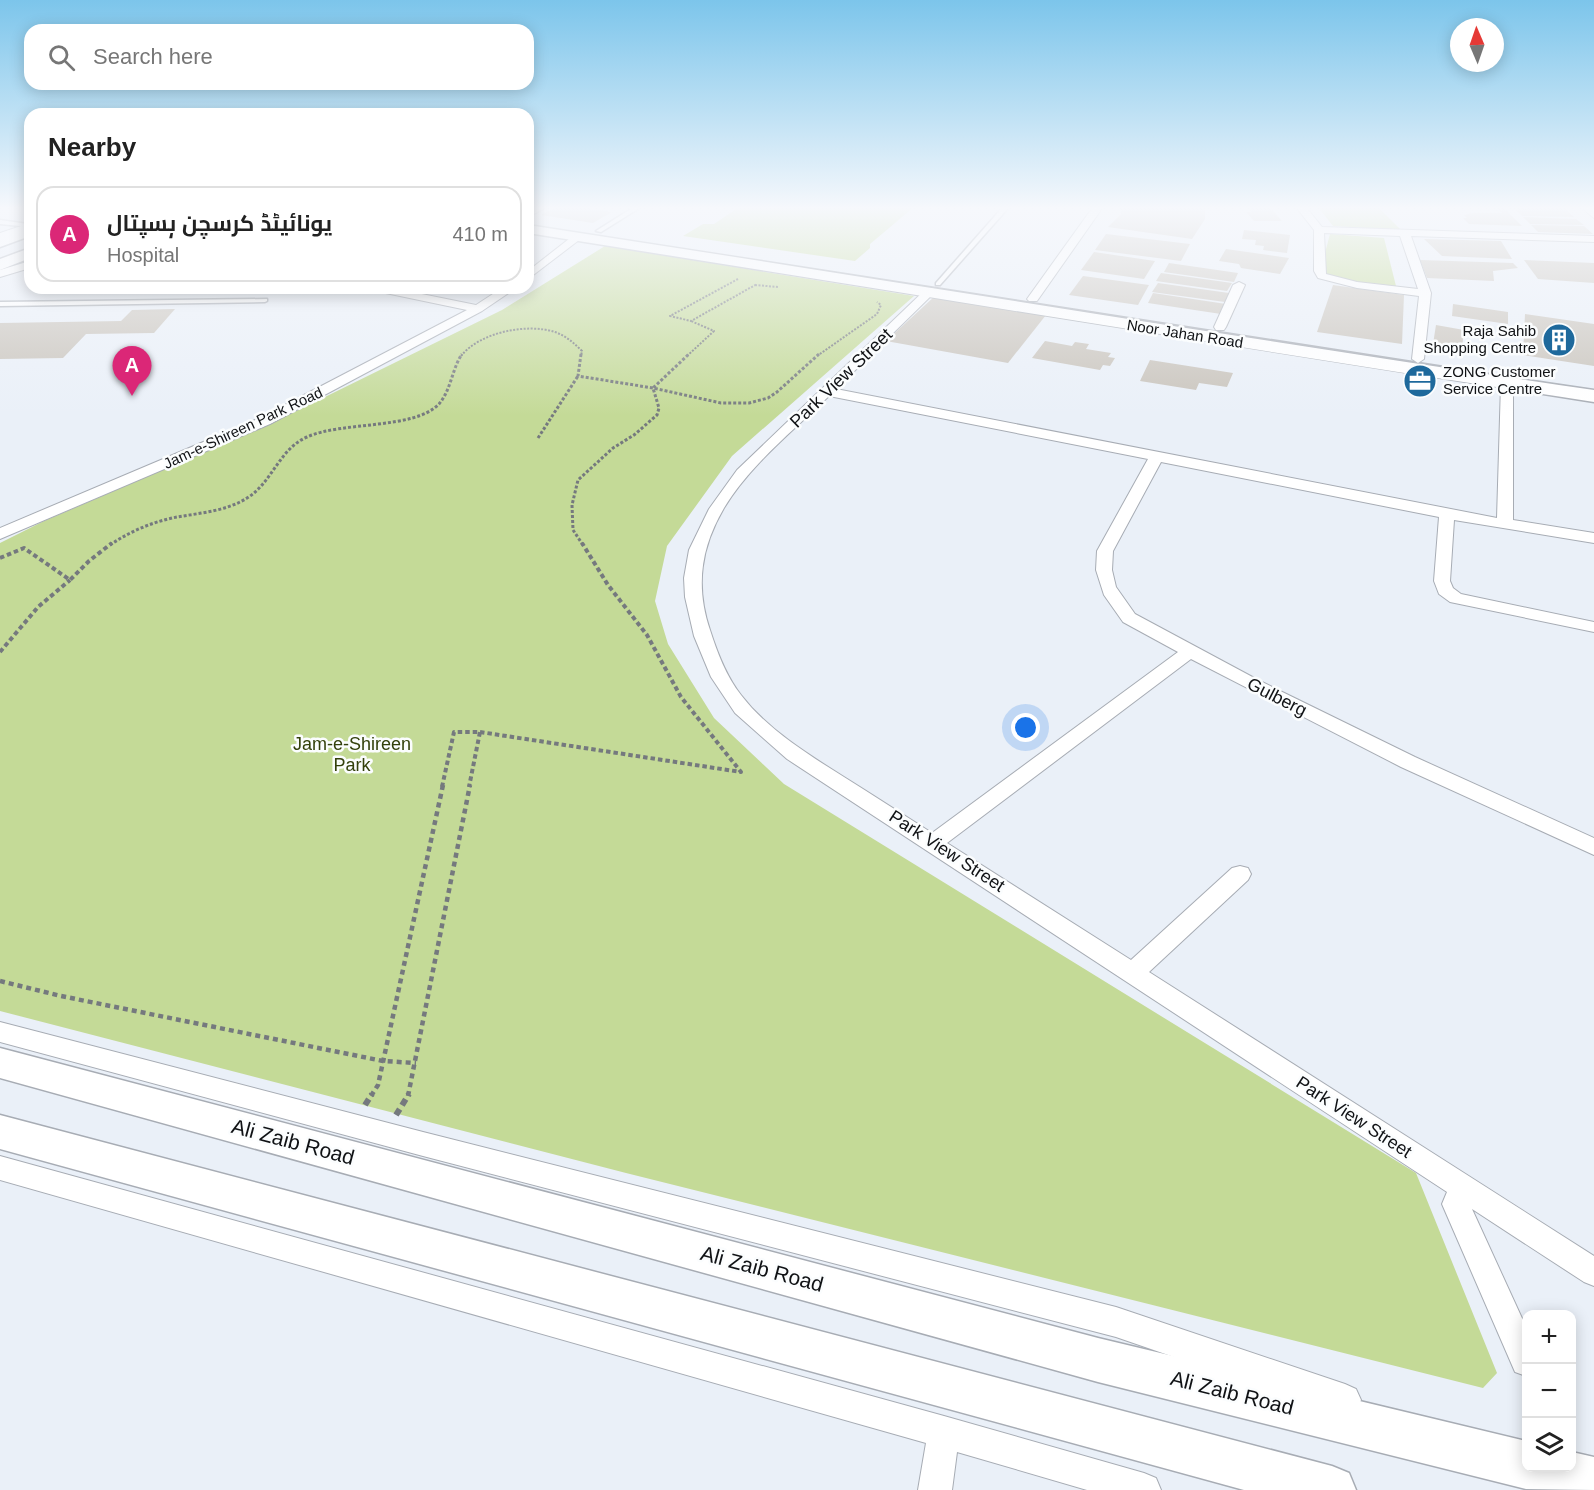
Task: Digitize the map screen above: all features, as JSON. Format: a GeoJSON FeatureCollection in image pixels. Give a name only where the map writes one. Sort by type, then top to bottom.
{"type":"FeatureCollection","features":[{"type":"Feature","properties":{"kind":"street","name":"Noor Jahan Road"},"geometry":{"type":"LineString","coordinates":[[843,277],[1033,299],[1594,385]]}},
{"type":"Feature","properties":{"kind":"street","name":"Noor Jahan Road"},"geometry":{"type":"LineString","coordinates":[[867,277],[1292,351],[1594,396]]}},
{"type":"Feature","properties":{"kind":"street"},"geometry":{"type":"LineString","coordinates":[[1033,299],[1049,277]]}},
{"type":"Feature","properties":{"kind":"street"},"geometry":{"type":"LineString","coordinates":[[1324,277],[1357,285],[1425,293]]}},
{"type":"Feature","properties":{"kind":"street"},"geometry":{"type":"LineString","coordinates":[[1418,359],[1425,293],[1419,277]]}},
{"type":"Feature","properties":{"kind":"street"},"geometry":{"type":"LineString","coordinates":[[1220,327],[1239,285]]}},
{"type":"Feature","properties":{"kind":"street","name":"Park View Street"},"geometry":{"type":"LineString","coordinates":[[934,288],[742,473],[723,496],[710,519],[692,577],[693,596],[705,641],[728,691],[750,716],[794,754],[934,842],[1594,1272]]}},
{"type":"Feature","properties":{"kind":"street"},"geometry":{"type":"LineString","coordinates":[[405,294],[478,309]]}},
{"type":"Feature","properties":{"kind":"street","name":"Jam-e-Shireen Park Road"},"geometry":{"type":"LineString","coordinates":[[0,534],[265,421],[478,309],[501,294]]}},
{"type":"Feature","properties":{"kind":"street"},"geometry":{"type":"LineString","coordinates":[[1505,524],[1507,384]]}},
{"type":"Feature","properties":{"kind":"street"},"geometry":{"type":"LineString","coordinates":[[826,391],[1447,514],[1594,538]]}},
{"type":"Feature","properties":{"kind":"street","name":"Gulberg"},"geometry":{"type":"LineString","coordinates":[[1157,456],[1105,551],[1102,567],[1107,584],[1118,606],[1129,618],[1251,684],[1408,762],[1594,847]]}},
{"type":"Feature","properties":{"kind":"street"},"geometry":{"type":"LineString","coordinates":[[1447,514],[1442,581],[1444,590],[1456,598],[1479,604],[1594,627]]}},
{"type":"Feature","properties":{"kind":"street"},"geometry":{"type":"LineString","coordinates":[[934,842],[1190,651]]}},
{"type":"Feature","properties":{"kind":"street"},"geometry":{"type":"LineString","coordinates":[[1133,972],[1240,874]]}},
{"type":"Feature","properties":{"kind":"street"},"geometry":{"type":"LineString","coordinates":[[0,1032],[353,1126],[1116,1322],[1522,1460]]}},
{"type":"Feature","properties":{"kind":"street","name":"Ali Zaib Road"},"geometry":{"type":"LineString","coordinates":[[0,1063],[1098,1360],[1522,1462]]}},
{"type":"Feature","properties":{"kind":"street"},"geometry":{"type":"LineString","coordinates":[[0,1132],[1332,1490]]}},
{"type":"Feature","properties":{"kind":"street"},"geometry":{"type":"LineString","coordinates":[[0,1168],[944,1431],[1144,1490]]}},
{"type":"Feature","properties":{"kind":"street"},"geometry":{"type":"LineString","coordinates":[[1463,1188],[1456,1204],[1522,1350]]}},
{"type":"Feature","properties":{"kind":"street"},"geometry":{"type":"LineString","coordinates":[[935,1490],[944,1431]]}},
{"type":"Feature","properties":{"kind":"lane"},"geometry":{"type":"LineString","coordinates":[[934,288],[944,277]]}},
{"type":"Feature","properties":{"kind":"lane"},"geometry":{"type":"LineString","coordinates":[[0,304],[265,300]]}},
{"type":"Feature","properties":{"kind":"path"},"geometry":{"type":"LineString","coordinates":[[653,388],[714,332],[691,321],[670,316],[743,277]]}},
{"type":"Feature","properties":{"kind":"path"},"geometry":{"type":"LineString","coordinates":[[691,321],[770,277]]}},
{"type":"Feature","properties":{"kind":"path"},"geometry":{"type":"LineString","coordinates":[[755,285],[786,288]]}},
{"type":"Feature","properties":{"kind":"path"},"geometry":{"type":"LineString","coordinates":[[578,375],[721,403],[749,403],[768,398],[814,358],[877,314],[881,304],[870,299]]}},
{"type":"Feature","properties":{"kind":"path"},"geometry":{"type":"LineString","coordinates":[[0,652],[38,607],[70,580],[84,563],[138,530],[160,521],[226,507],[247,498],[269,478],[288,449],[305,437],[325,430],[409,418],[431,410],[441,402],[456,363],[464,351],[480,341],[505,333],[531,329],[557,331],[573,339],[582,351],[578,375],[538,438]]}},
{"type":"Feature","properties":{"kind":"path"},"geometry":{"type":"LineString","coordinates":[[353,1126],[378,1085],[454,732],[480,732],[741,772],[681,697],[647,635],[608,585],[573,530],[572,505],[578,480],[613,448],[634,435],[657,416],[659,408],[653,388]]}},
{"type":"Feature","properties":{"kind":"path"},"geometry":{"type":"LineString","coordinates":[[0,558],[24,548],[70,580]]}},
{"type":"Feature","properties":{"kind":"path"},"geometry":{"type":"LineString","coordinates":[[384,1133],[410,1092],[480,732]]}},
{"type":"Feature","properties":{"kind":"path"},"geometry":{"type":"LineString","coordinates":[[0,981],[61,996],[383,1061],[416,1063]]}},
{"type":"Feature","properties":{"kind":"green space","name":"Jam-e-Shireen Park"},"geometry":{"type":"Polygon","coordinates":[[[556,277],[794,277],[914,296],[732,456],[667,546],[655,601],[668,644],[714,718],[784,784],[1416,1173],[1497,1373],[1483,1388],[626,1173],[0,1011],[0,543],[44,521],[274,422],[502,310],[528,294],[534,294],[534,290],[556,277]]]}},
{"type":"Feature","properties":{"kind":"green space"},"geometry":{"type":"Polygon","coordinates":[[[1332,277],[1394,277],[1396,286],[1342,280],[1332,277]]]}},
{"type":"Feature","properties":{"kind":"building"},"geometry":{"type":"Polygon","coordinates":[[[1083,277],[1149,285],[1138,305],[1069,295],[1083,277]]]}},
{"type":"Feature","properties":{"kind":"building"},"geometry":{"type":"Polygon","coordinates":[[[1127,277],[1146,277],[1144,279],[1127,277]]]}},
{"type":"Feature","properties":{"kind":"building"},"geometry":{"type":"Polygon","coordinates":[[[1159,277],[1186,277],[1232,283],[1227,291],[1156,281],[1159,277]]]}},
{"type":"Feature","properties":{"kind":"building"},"geometry":{"type":"Polygon","coordinates":[[[1196,277],[1236,277],[1234,282],[1196,277]]]}},
{"type":"Feature","properties":{"kind":"building"},"geometry":{"type":"Polygon","coordinates":[[[1494,277],[1494,281],[1427,278],[1494,277]]]}},
{"type":"Feature","properties":{"kind":"building"},"geometry":{"type":"Polygon","coordinates":[[[1536,277],[1594,277],[1594,283],[1538,279],[1536,277]]]}},
{"type":"Feature","properties":{"kind":"building"},"geometry":{"type":"Polygon","coordinates":[[[1158,283],[1229,293],[1225,302],[1152,292],[1158,283]]]}},
{"type":"Feature","properties":{"kind":"building"},"geometry":{"type":"Polygon","coordinates":[[[1333,285],[1404,295],[1402,344],[1317,332],[1333,285]]]}},
{"type":"Feature","properties":{"kind":"building"},"geometry":{"type":"Polygon","coordinates":[[[1153,293],[1226,304],[1221,314],[1148,303],[1153,293]]]}},
{"type":"Feature","properties":{"kind":"building"},"geometry":{"type":"Polygon","coordinates":[[[935,296],[1046,315],[1008,363],[886,341],[935,296]]]}},
{"type":"Feature","properties":{"kind":"building"},"geometry":{"type":"Polygon","coordinates":[[[1453,304],[1508,312],[1508,324],[1452,316],[1453,304]]]}},
{"type":"Feature","properties":{"kind":"building"},"geometry":{"type":"Polygon","coordinates":[[[175,309],[154,333],[86,334],[63,358],[0,359],[0,323],[121,321],[132,310],[175,309]]]}},
{"type":"Feature","properties":{"kind":"building","name":"Raja Sahib Shopping Centre"},"geometry":{"type":"Polygon","coordinates":[[[1525,314],[1594,324],[1594,366],[1523,355],[1525,314]]]}},
{"type":"Feature","properties":{"kind":"building"},"geometry":{"type":"Polygon","coordinates":[[[1436,325],[1464,330],[1462,349],[1433,344],[1436,325]]]}},
{"type":"Feature","properties":{"kind":"building"},"geometry":{"type":"Polygon","coordinates":[[[1045,341],[1072,346],[1075,342],[1089,344],[1086,349],[1111,353],[1108,357],[1115,358],[1110,366],[1103,365],[1100,370],[1032,358],[1045,341]]]}},
{"type":"Feature","properties":{"kind":"building"},"geometry":{"type":"Polygon","coordinates":[[[1150,360],[1233,373],[1227,387],[1199,383],[1196,390],[1140,381],[1150,360]]]}},
{"type":"Feature","properties":{"kind":"place","name":"Raja Sahib Shopping Centre"},"geometry":{"type":"Point","coordinates":[1559,340]}},
{"type":"Feature","properties":{"kind":"place","name":"ZONG Customer Service Centre"},"geometry":{"type":"Point","coordinates":[1420,381]}},
{"type":"Feature","properties":{"kind":"place","name":"یونائیٹڈ کرسچن ہسپتال"},"geometry":{"type":"Point","coordinates":[132,396]}}]}
